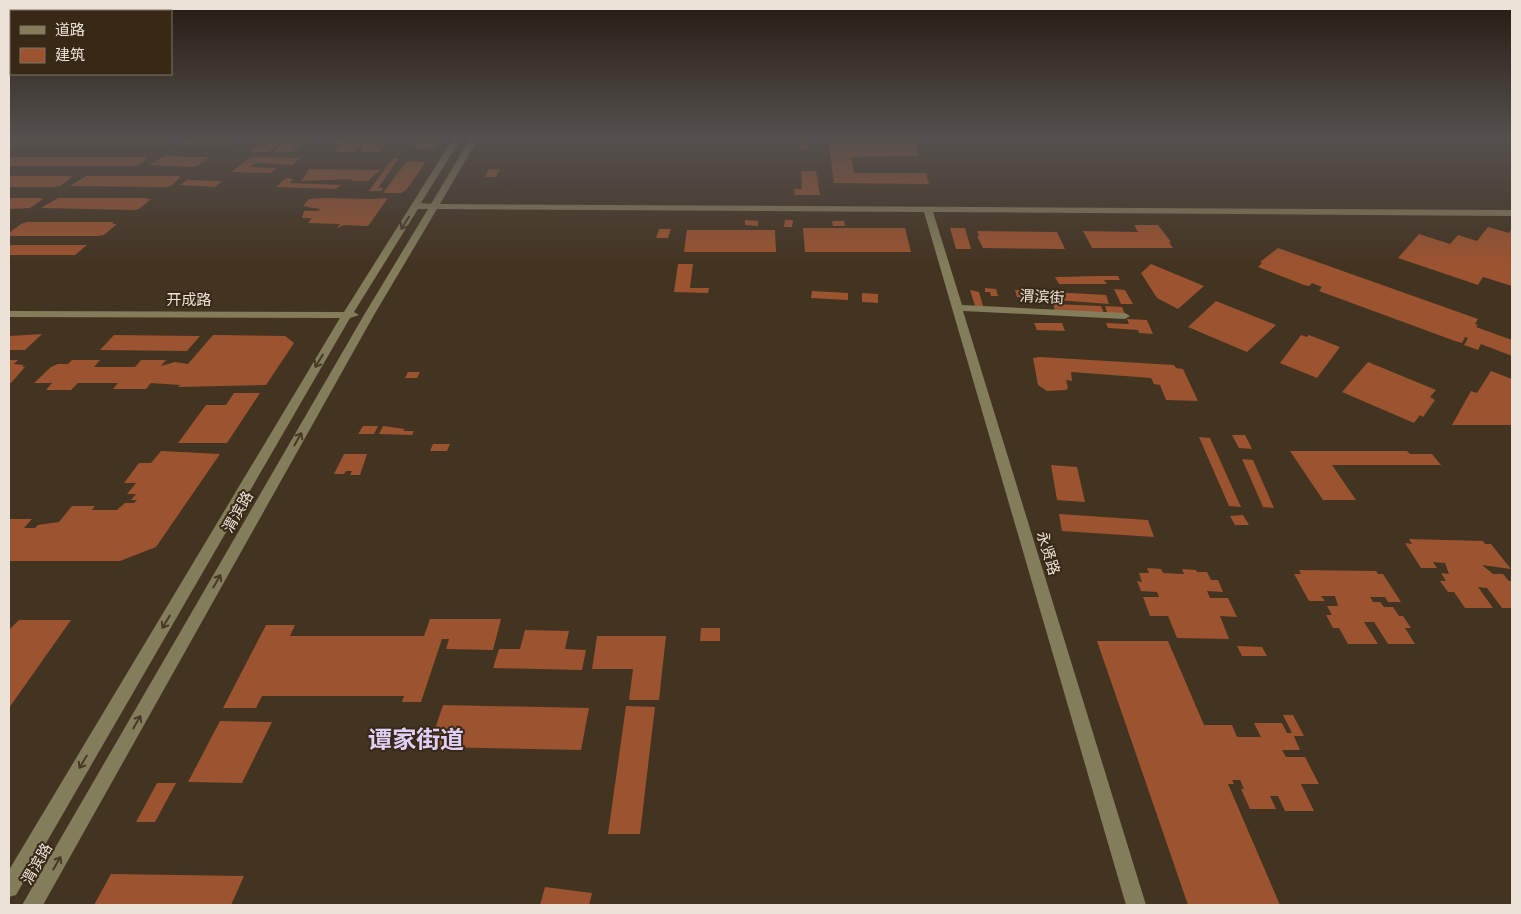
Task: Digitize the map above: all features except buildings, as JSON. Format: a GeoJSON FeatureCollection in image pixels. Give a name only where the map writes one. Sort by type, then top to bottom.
{"type":"FeatureCollection","features":[{"type":"Feature","properties":{"kind":"street","name":"渭滨路"},"geometry":{"type":"LineString","coordinates":[[9,888],[347,315],[431,180]]}},
{"type":"Feature","properties":{"kind":"street","name":"渭滨路"},"geometry":{"type":"LineString","coordinates":[[32,905],[369,315],[450,180]]}},
{"type":"Feature","properties":{"kind":"street"},"geometry":{"type":"LineString","coordinates":[[415,206],[1512,213]]}},
{"type":"Feature","properties":{"kind":"street","name":"永贤路"},"geometry":{"type":"LineString","coordinates":[[928,210],[1136,905]]}},
{"type":"Feature","properties":{"kind":"street","name":"渭滨街"},"geometry":{"type":"LineString","coordinates":[[958,308],[1125,316]]}},
{"type":"Feature","properties":{"kind":"street","name":"开成路"},"geometry":{"type":"LineString","coordinates":[[9,314],[369,315]]}},
{"type":"Feature","properties":{"kind":"district","name":"谭家街道"},"geometry":{"type":"Point","coordinates":[416,740]}}]}
